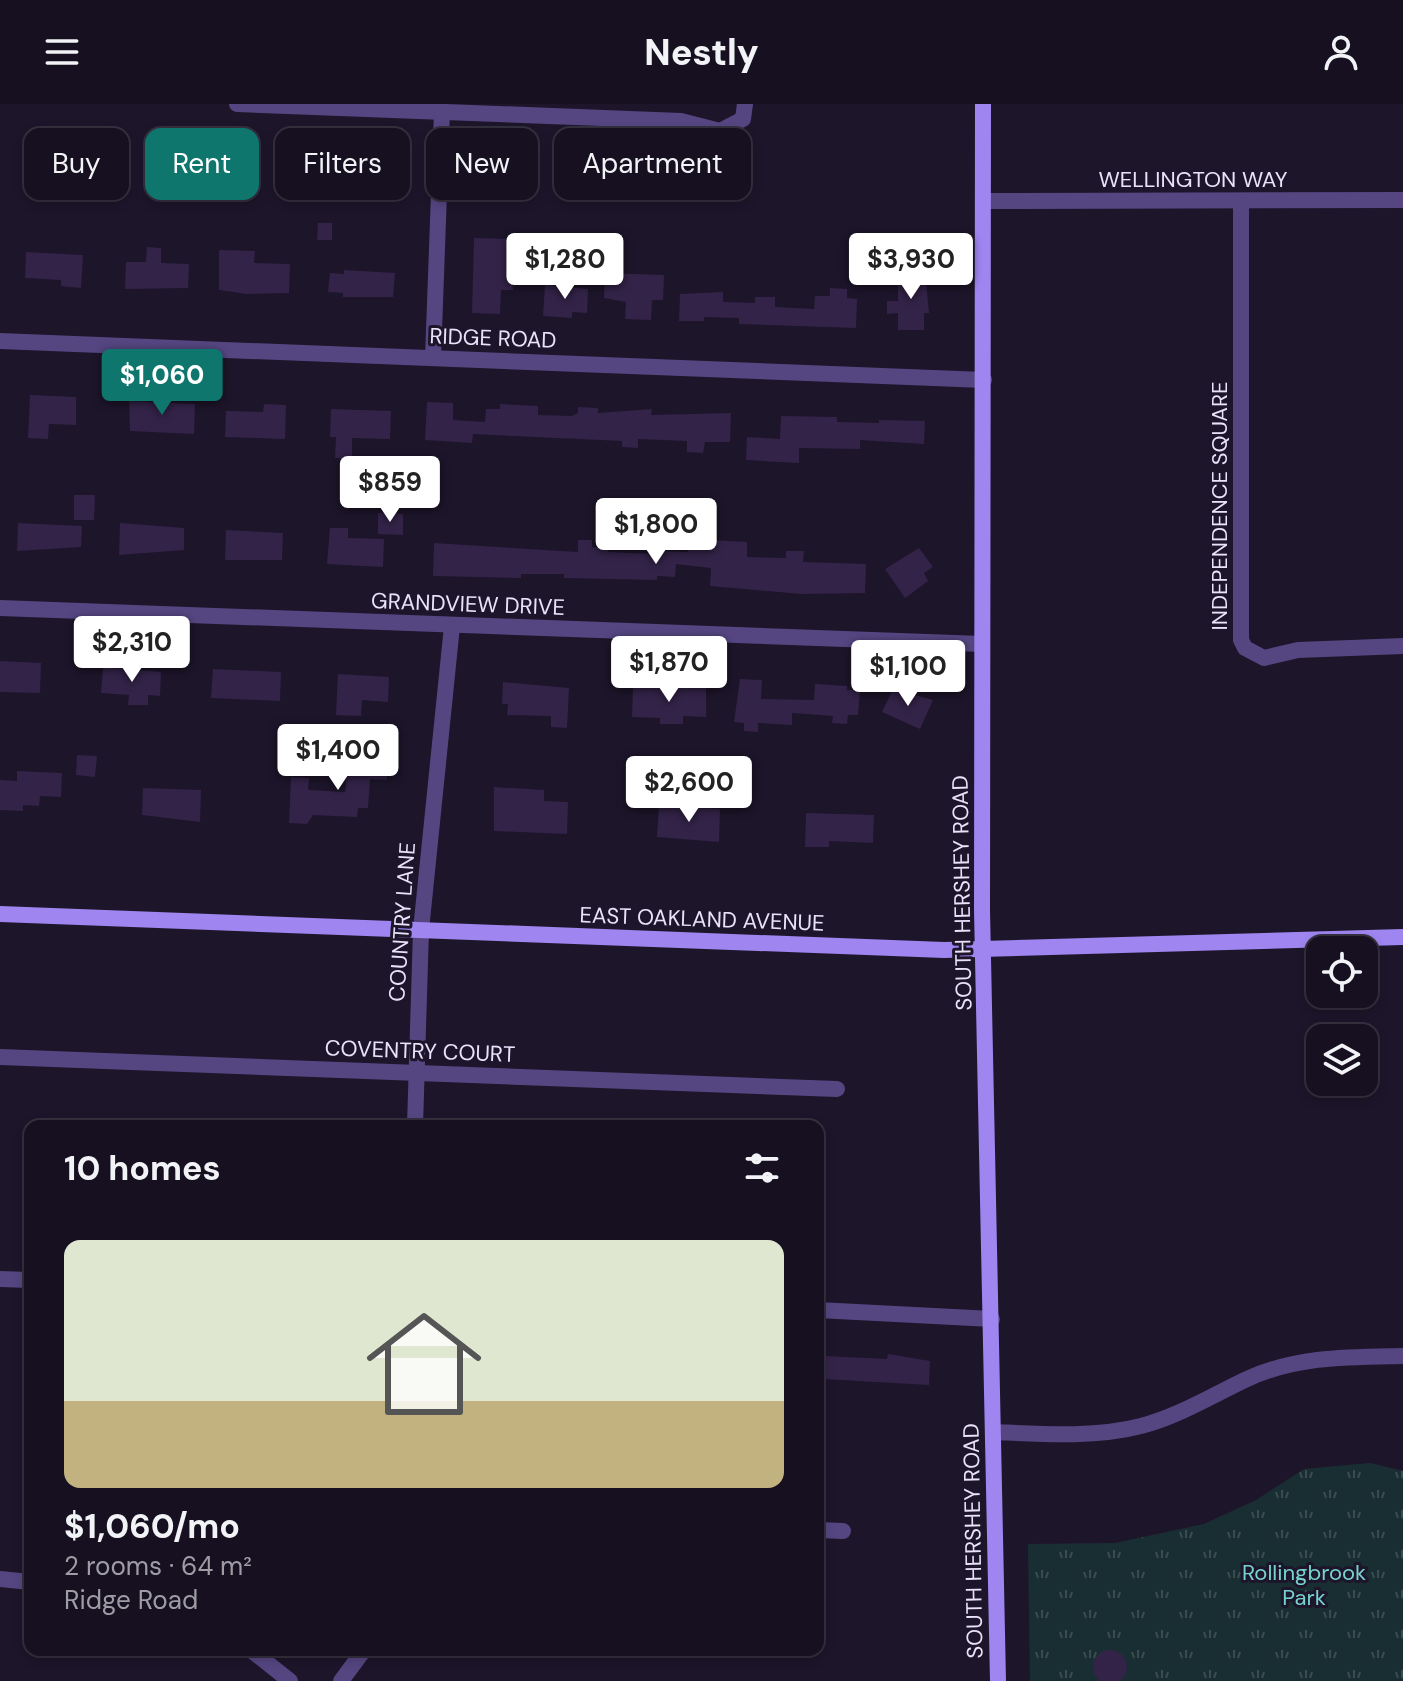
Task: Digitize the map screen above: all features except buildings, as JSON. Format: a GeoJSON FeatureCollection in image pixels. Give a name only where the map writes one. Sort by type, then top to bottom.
{"type":"FeatureCollection","features":[{"type":"Feature","properties":{"kind":"main road","name":"SOUTH HERSHEY ROAD"},"geometry":{"type":"LineString","coordinates":[[983,104],[984,950],[998,1681]]}},
{"type":"Feature","properties":{"kind":"main road","name":"EAST OAKLAND AVENUE"},"geometry":{"type":"LineString","coordinates":[[0,914],[984,950],[1403,937]]}},
{"type":"Feature","properties":{"kind":"street"},"geometry":{"type":"LineString","coordinates":[[237,104],[681,121],[720,131],[744,112]]}},
{"type":"Feature","properties":{"kind":"street"},"geometry":{"type":"LineString","coordinates":[[433,358],[442,111]]}},
{"type":"Feature","properties":{"kind":"street","name":"WELLINGTON WAY"},"geometry":{"type":"LineString","coordinates":[[983,201],[1403,200]]}},
{"type":"Feature","properties":{"kind":"street","name":"INDEPENDENCE SQUARE"},"geometry":{"type":"LineString","coordinates":[[1241,202],[1241,640],[1245,648],[1264,658],[1298,650],[1403,646]]}},
{"type":"Feature","properties":{"kind":"street","name":"RIDGE ROAD"},"geometry":{"type":"LineString","coordinates":[[0,341],[984,380]]}},
{"type":"Feature","properties":{"kind":"street","name":"GRANDVIEW DRIVE"},"geometry":{"type":"LineString","coordinates":[[0,608],[982,644]]}},
{"type":"Feature","properties":{"kind":"street","name":"COUNTRY LANE"},"geometry":{"type":"LineString","coordinates":[[415,1120],[421,930],[452,626]]}},
{"type":"Feature","properties":{"kind":"street","name":"COVENTRY COURT"},"geometry":{"type":"LineString","coordinates":[[0,1057],[837,1089]]}},
{"type":"Feature","properties":{"kind":"street"},"geometry":{"type":"LineString","coordinates":[[0,1279],[24,1280]]}},
{"type":"Feature","properties":{"kind":"street"},"geometry":{"type":"LineString","coordinates":[[824,1310],[992,1319]]}},
{"type":"Feature","properties":{"kind":"street"},"geometry":{"type":"LineString","coordinates":[[994,1432],[1136,1427],[1183,1412],[1248,1379],[1282,1366],[1326,1357],[1403,1356]]}},
{"type":"Feature","properties":{"kind":"street"},"geometry":{"type":"LineString","coordinates":[[824,1530],[843,1531]]}},
{"type":"Feature","properties":{"kind":"street"},"geometry":{"type":"LineString","coordinates":[[0,1579],[24,1581]]}},
{"type":"Feature","properties":{"kind":"street"},"geometry":{"type":"LineString","coordinates":[[259,1656],[290,1681]]}},
{"type":"Feature","properties":{"kind":"street"},"geometry":{"type":"LineString","coordinates":[[341,1681],[360,1656]]}},
{"type":"Feature","properties":{"kind":"green space","name":"Rollingbrook Park"},"geometry":{"type":"Polygon","coordinates":[[[1370,1463],[1403,1471],[1403,1681],[1030,1681],[1028,1544],[1115,1543],[1204,1524],[1256,1500],[1304,1469],[1370,1463]]]}}]}
